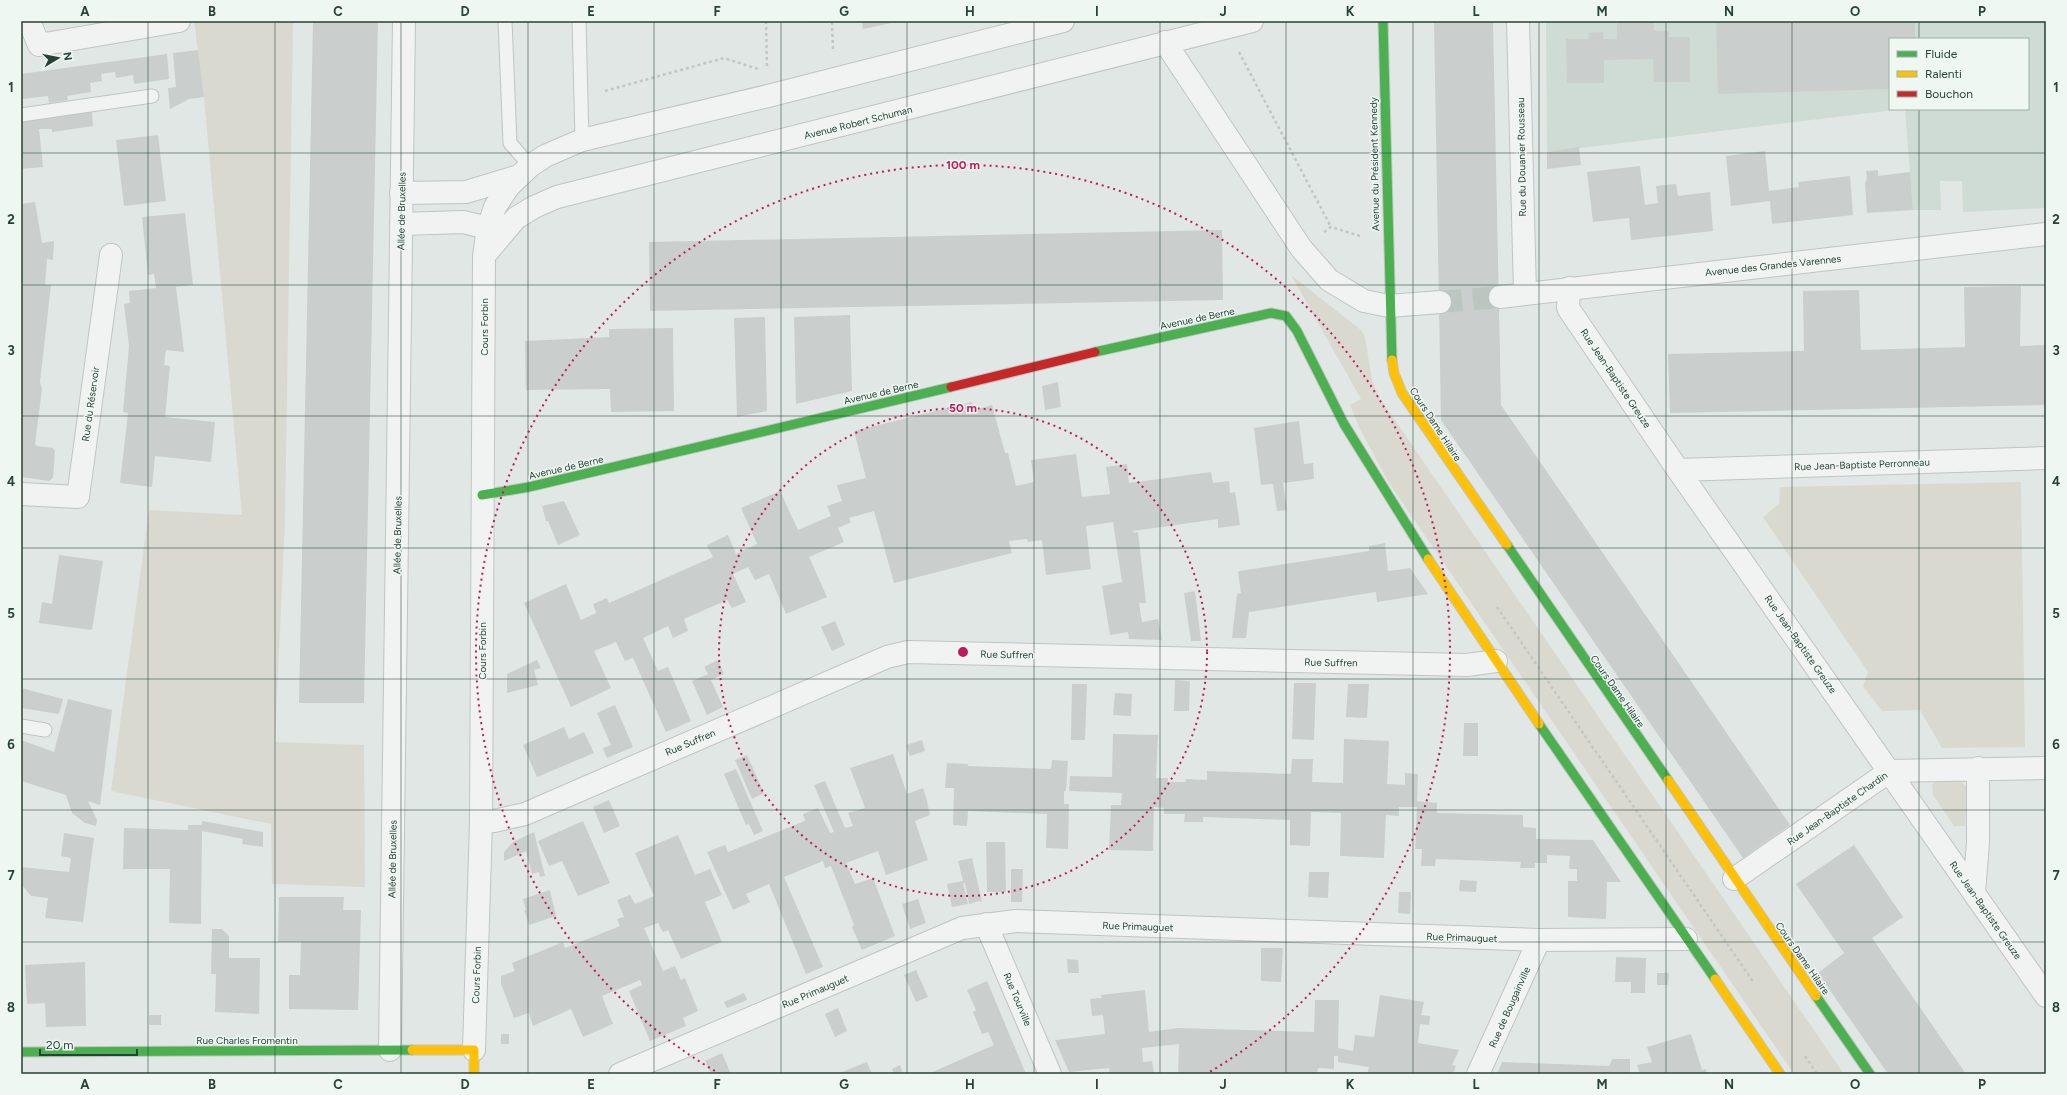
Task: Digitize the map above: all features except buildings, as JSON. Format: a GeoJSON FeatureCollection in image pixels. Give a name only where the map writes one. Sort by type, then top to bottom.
{"type":"FeatureCollection","features":[{"type":"Feature","properties":{"kind":"street"},"geometry":{"type":"LineString","coordinates":[[29,21],[39,45],[179,21]]}},
{"type":"Feature","properties":{"kind":"street","name":"Allée de Bruxelles"},"geometry":{"type":"LineString","coordinates":[[390,1050],[404,21]]}},
{"type":"Feature","properties":{"kind":"street"},"geometry":{"type":"LineString","coordinates":[[401,224],[463,222],[488,228],[495,207],[508,186],[525,170],[545,156],[582,140],[768,96],[1063,21]]}},
{"type":"Feature","properties":{"kind":"street","name":"Avenue Robert Schuman"},"geometry":{"type":"LineString","coordinates":[[484,256],[516,218],[534,207],[557,197],[950,99],[1165,42],[1252,21]]}},
{"type":"Feature","properties":{"kind":"street","name":"Avenue du Président Kennedy"},"geometry":{"type":"LineString","coordinates":[[1383,21],[1387,244],[1390,306]]}},
{"type":"Feature","properties":{"kind":"street","name":"Rue du Douanier Rousseau"},"geometry":{"type":"LineString","coordinates":[[1518,21],[1525,294]]}},
{"type":"Feature","properties":{"kind":"street"},"geometry":{"type":"LineString","coordinates":[[1165,42],[1301,248],[1329,280],[1364,301],[1390,306],[1440,302]]}},
{"type":"Feature","properties":{"kind":"street"},"geometry":{"type":"LineString","coordinates":[[401,193],[466,192],[525,170]]}},
{"type":"Feature","properties":{"kind":"street","name":"Cours Forbin"},"geometry":{"type":"LineString","coordinates":[[474,1074],[481,822],[484,256],[488,228]]}},
{"type":"Feature","properties":{"kind":"street","name":"Avenue des Grandes Varennes"},"geometry":{"type":"LineString","coordinates":[[1500,297],[2046,234]]}},
{"type":"Feature","properties":{"kind":"street","name":"Rue du Réservoir"},"geometry":{"type":"LineString","coordinates":[[21,494],[78,497],[111,255]]}},
{"type":"Feature","properties":{"kind":"street","name":"Rue Jean-Baptiste Greuze"},"geometry":{"type":"LineString","coordinates":[[1569,288],[1568,308],[1678,470],[2046,996]]}},
{"type":"Feature","properties":{"kind":"street","name":"Cours Dame Hilaire"},"geometry":{"type":"LineString","coordinates":[[1390,306],[1390,351],[1394,373],[1402,393],[1734,879],[1870,1074]]}},
{"type":"Feature","properties":{"kind":"street","name":"Avenue de Berne"},"geometry":{"type":"LineString","coordinates":[[482,495],[529,488],[1168,334],[1271,313],[1286,316],[1297,331],[1352,438],[1402,518],[1496,661]]}},
{"type":"Feature","properties":{"kind":"street","name":"Rue Jean-Baptiste Perronneau"},"geometry":{"type":"LineString","coordinates":[[1678,470],[2046,458]]}},
{"type":"Feature","properties":{"kind":"street","name":"Rue Suffren"},"geometry":{"type":"LineString","coordinates":[[481,822],[494,821],[525,814],[888,657],[908,652],[1467,665],[1496,661]]}},
{"type":"Feature","properties":{"kind":"street"},"geometry":{"type":"LineString","coordinates":[[1496,661],[1780,1074]]}},
{"type":"Feature","properties":{"kind":"street"},"geometry":{"type":"LineString","coordinates":[[1974,892],[1978,843],[1978,768]]}},
{"type":"Feature","properties":{"kind":"street","name":"Rue Jean-Baptiste Chardin"},"geometry":{"type":"LineString","coordinates":[[1734,879],[1890,771],[1978,768],[2046,768]]}},
{"type":"Feature","properties":{"kind":"street","name":"Rue Primauguet"},"geometry":{"type":"LineString","coordinates":[[620,1074],[962,928],[986,924],[1016,921],[1539,940],[1686,939]]}},
{"type":"Feature","properties":{"kind":"street","name":"Rue Tourville"},"geometry":{"type":"LineString","coordinates":[[986,924],[1050,1074]]}},
{"type":"Feature","properties":{"kind":"street","name":"Rue de Bougainville"},"geometry":{"type":"LineString","coordinates":[[1478,1074],[1539,940]]}},
{"type":"Feature","properties":{"kind":"street","name":"Rue Charles Fromentin"},"geometry":{"type":"LineString","coordinates":[[21,1052],[474,1050]]}},
{"type":"Feature","properties":{"kind":"lane"},"geometry":{"type":"LineString","coordinates":[[505,21],[510,142],[525,170]]}},
{"type":"Feature","properties":{"kind":"lane"},"geometry":{"type":"LineString","coordinates":[[579,21],[582,140]]}},
{"type":"Feature","properties":{"kind":"lane"},"geometry":{"type":"LineString","coordinates":[[21,115],[152,96]]}},
{"type":"Feature","properties":{"kind":"lane"},"geometry":{"type":"LineString","coordinates":[[21,726],[45,730]]}},
{"type":"Feature","properties":{"kind":"path"},"geometry":{"type":"LineString","coordinates":[[766,21],[768,96]]}},
{"type":"Feature","properties":{"kind":"path"},"geometry":{"type":"LineString","coordinates":[[1226,27],[1331,227],[1387,244]]}},
{"type":"Feature","properties":{"kind":"path"},"geometry":{"type":"LineString","coordinates":[[1301,248],[1331,227]]}},
{"type":"Feature","properties":{"kind":"path"},"geometry":{"type":"LineString","coordinates":[[1493,601],[1759,990]]}},
{"type":"Feature","properties":{"kind":"path"},"geometry":{"type":"LineString","coordinates":[[1803,1054],[1817,1074]]}},
{"type":"Feature","properties":{"kind":"shaded area"},"geometry":{"type":"Polygon","coordinates":[[[194,21],[293,21],[285,520],[275,742],[364,745],[365,887],[272,884],[271,824],[111,791],[149,510],[242,515],[204,97],[194,21]]]}},
{"type":"Feature","properties":{"kind":"shaded area"},"geometry":{"type":"Polygon","coordinates":[[[1546,21],[2046,21],[2046,208],[1963,212],[1962,181],[1940,181],[1941,210],[1913,210],[1905,110],[2029,110],[2029,38],[1889,38],[1889,110],[1895,110],[1547,152],[1546,21]]]}},
{"type":"Feature","properties":{"kind":"shaded area"},"geometry":{"type":"Polygon","coordinates":[[[1291,275],[1361,330],[1365,337],[1372,380],[1379,397],[1844,1074],[1794,1074],[1389,483],[1359,427],[1350,405],[1361,399],[1291,275]]]}},
{"type":"Feature","properties":{"kind":"shaded area"},"geometry":{"type":"Polygon","coordinates":[[[2021,482],[2025,747],[1942,748],[1920,710],[1882,711],[1863,686],[1868,672],[1763,517],[1779,504],[1780,487],[2021,482]]]}},
{"type":"Feature","properties":{"kind":"shaded area"},"geometry":{"type":"Polygon","coordinates":[[[1958,779],[1967,787],[1965,826],[1954,826],[1933,795],[1932,784],[1938,780],[1958,779]]]}},
{"type":"Feature","properties":{"kind":"tunnel"},"geometry":{"type":"LineString","coordinates":[[1440,302],[1500,297]]}},
{"type":"Feature","properties":{"kind":"traffic: fast"},"geometry":{"type":"LineString","coordinates":[[1383,21],[1392,360]]}},
{"type":"Feature","properties":{"kind":"traffic: fast"},"geometry":{"type":"LineString","coordinates":[[1095,352],[1271,313],[1286,316],[1297,331],[1344,424],[1428,559]]}},
{"type":"Feature","properties":{"kind":"traffic: fast"},"geometry":{"type":"LineString","coordinates":[[482,495],[529,487],[951,387]]}},
{"type":"Feature","properties":{"kind":"traffic: fast"},"geometry":{"type":"LineString","coordinates":[[1507,545],[1668,780]]}},
{"type":"Feature","properties":{"kind":"traffic: fast"},"geometry":{"type":"LineString","coordinates":[[1539,724],[1715,979]]}},
{"type":"Feature","properties":{"kind":"traffic: fast"},"geometry":{"type":"LineString","coordinates":[[1816,996],[1870,1074]]}},
{"type":"Feature","properties":{"kind":"traffic: fast"},"geometry":{"type":"LineString","coordinates":[[21,1052],[412,1050]]}},
{"type":"Feature","properties":{"kind":"traffic: slow"},"geometry":{"type":"LineString","coordinates":[[1392,360],[1394,373],[1402,393],[1507,545]]}},
{"type":"Feature","properties":{"kind":"traffic: slow"},"geometry":{"type":"LineString","coordinates":[[1428,559],[1539,724]]}},
{"type":"Feature","properties":{"kind":"traffic: slow"},"geometry":{"type":"LineString","coordinates":[[1668,780],[1816,996]]}},
{"type":"Feature","properties":{"kind":"traffic: slow"},"geometry":{"type":"LineString","coordinates":[[1715,979],[1780,1074]]}},
{"type":"Feature","properties":{"kind":"traffic: slow"},"geometry":{"type":"LineString","coordinates":[[412,1050],[474,1050],[474,1074]]}},
{"type":"Feature","properties":{"kind":"traffic: jam"},"geometry":{"type":"LineString","coordinates":[[951,387],[1095,352]]}}]}
